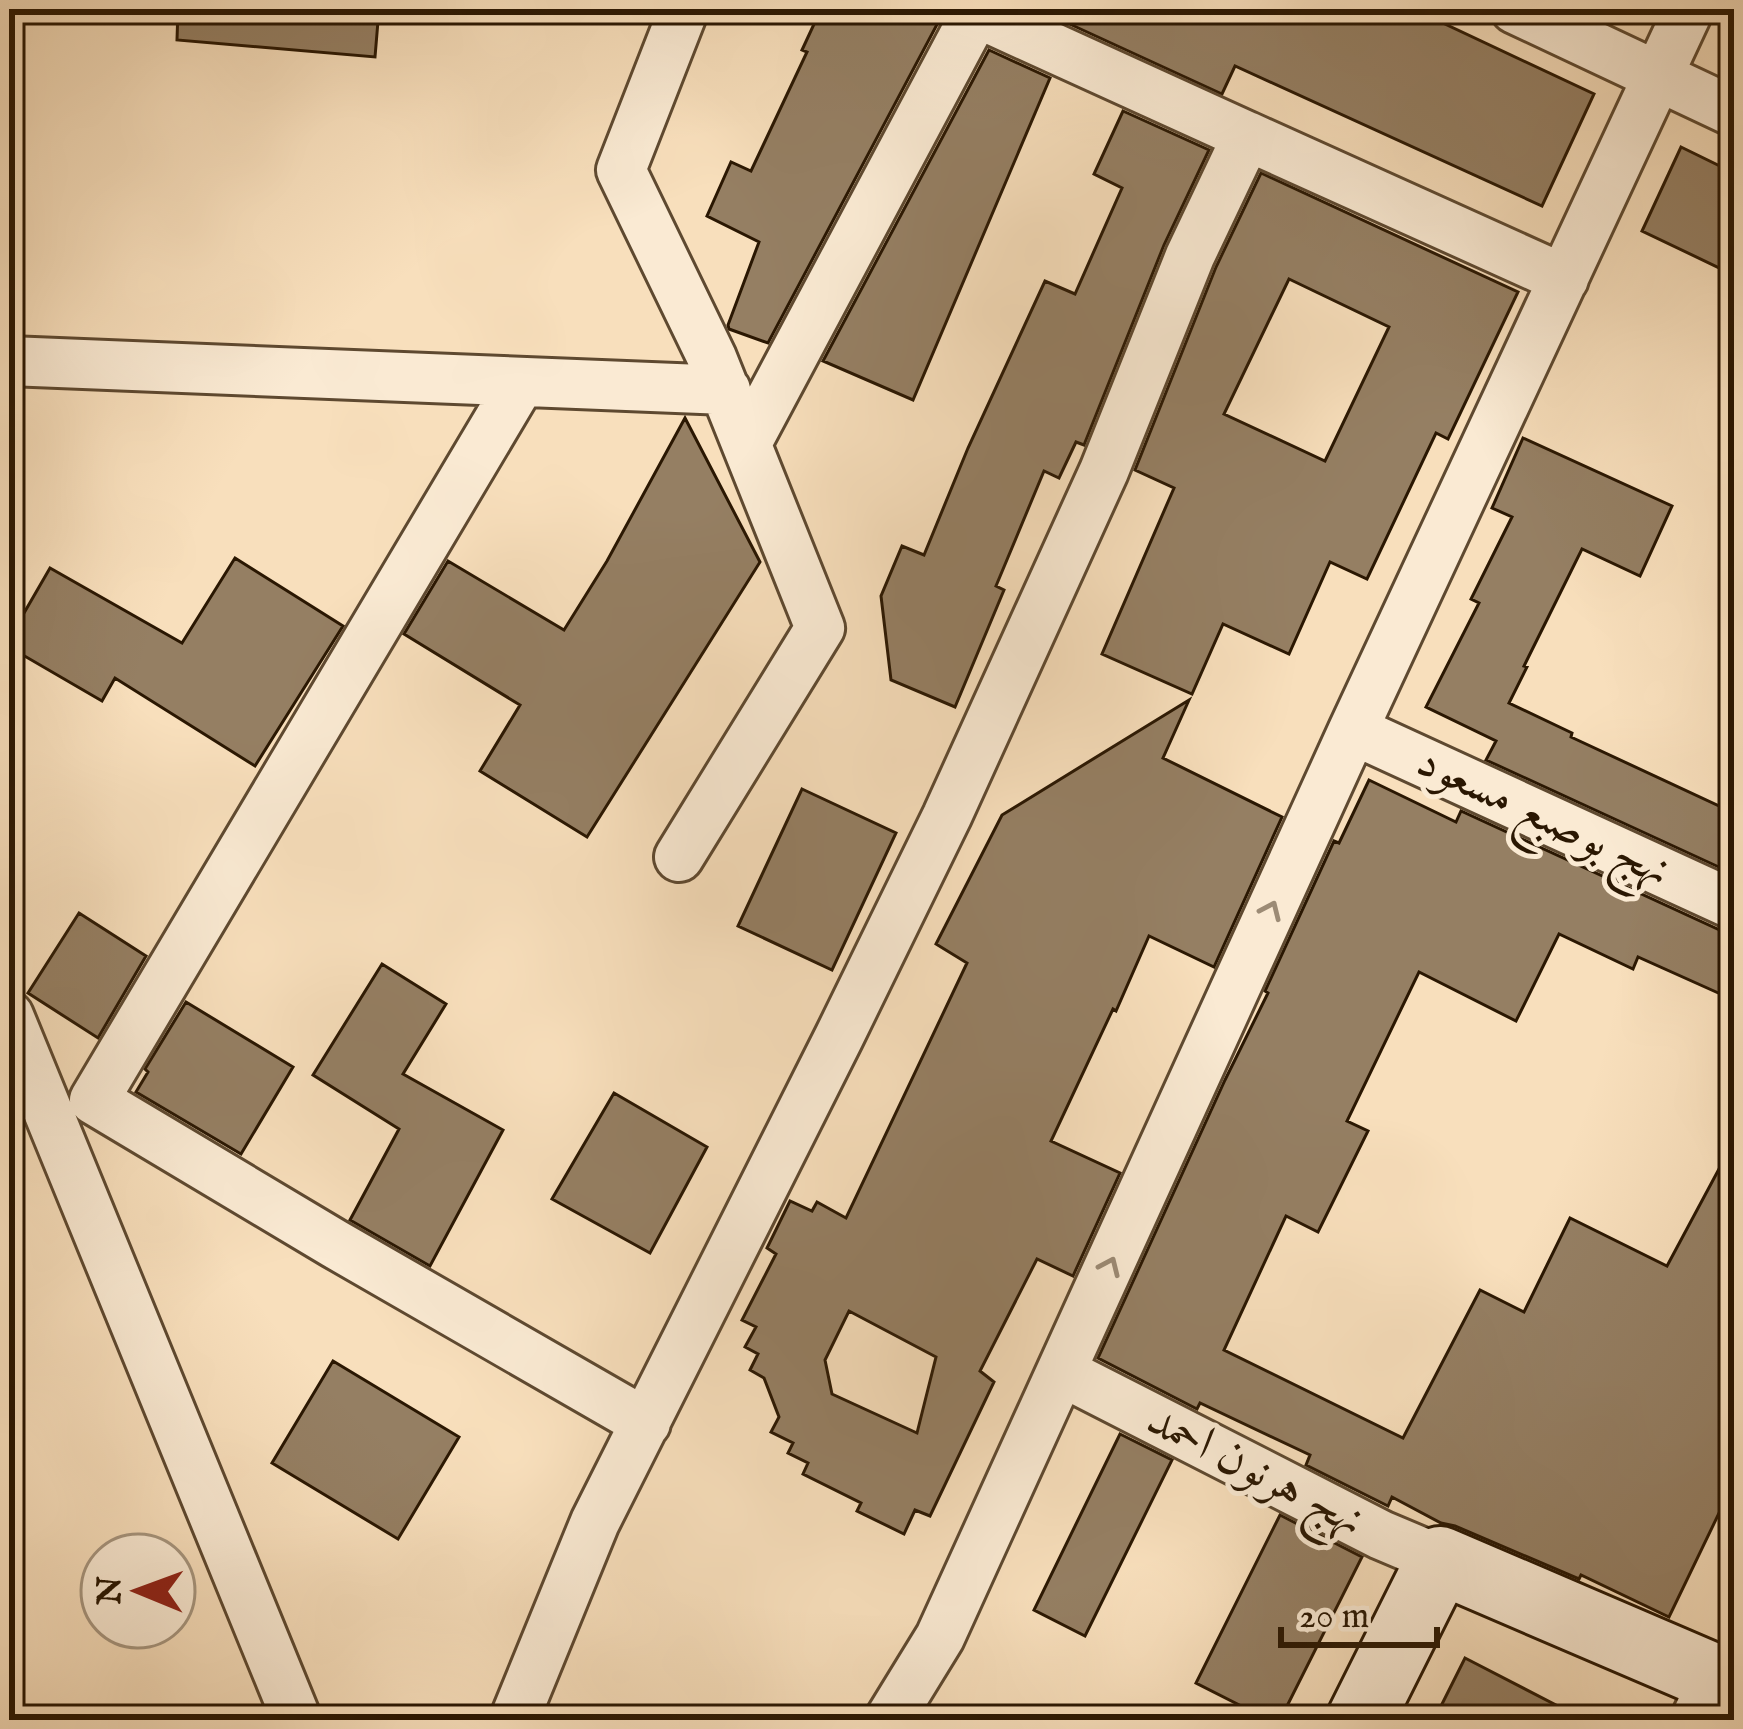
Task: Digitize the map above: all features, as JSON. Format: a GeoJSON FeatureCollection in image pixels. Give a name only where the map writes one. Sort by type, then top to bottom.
{"type":"FeatureCollection","features":[{"type":"Feature","properties":{"kind":"main road","name":"نهج هرنون احمد"},"geometry":{"type":"LineString","coordinates":[[1440,1560],[1719,1680]]}},
{"type":"Feature","properties":{"kind":"main road"},"geometry":{"type":"LineString","coordinates":[[1360,1720],[1440,1560]]}},
{"type":"Feature","properties":{"kind":"street"},"geometry":{"type":"LineString","coordinates":[[679,857],[820,628],[726,390],[621,170],[684,9]]}},
{"type":"Feature","properties":{"kind":"street"},"geometry":{"type":"LineString","coordinates":[[1515,9],[1734,112]]}},
{"type":"Feature","properties":{"kind":"street"},"geometry":{"type":"LineString","coordinates":[[890,1720],[940,1637],[1353,730],[1689,9]]}},
{"type":"Feature","properties":{"kind":"street"},"geometry":{"type":"LineString","coordinates":[[748,441],[974,10],[1564,279]]}},
{"type":"Feature","properties":{"kind":"street"},"geometry":{"type":"LineString","coordinates":[[514,1720],[595,1522],[946,816],[1104,471],[1190,256],[1247,136]]}},
{"type":"Feature","properties":{"kind":"street"},"geometry":{"type":"LineString","coordinates":[[9,361],[726,390]]}},
{"type":"Feature","properties":{"kind":"street"},"geometry":{"type":"LineString","coordinates":[[94,1100],[520,382]]}},
{"type":"Feature","properties":{"kind":"street","name":"نهج بوصبع مسعود"},"geometry":{"type":"LineString","coordinates":[[1353,730],[1734,905]]}},
{"type":"Feature","properties":{"kind":"street"},"geometry":{"type":"LineString","coordinates":[[9,1016],[24,1097],[297,1720]]}},
{"type":"Feature","properties":{"kind":"street"},"geometry":{"type":"LineString","coordinates":[[24,1097],[94,1100],[646,1424]]}},
{"type":"Feature","properties":{"kind":"street","name":"نهج هرنون احمد"},"geometry":{"type":"LineString","coordinates":[[1062,1372],[1440,1560]]}},
{"type":"Feature","properties":{"kind":"building"},"geometry":{"type":"Polygon","coordinates":[[[178,9],[379,9],[375,57],[177,40],[178,9]]]}},
{"type":"Feature","properties":{"kind":"building"},"geometry":{"type":"Polygon","coordinates":[[[821,9],[940,9],[941,17],[768,343],[728,325],[759,242],[707,216],[731,162],[751,171],[807,52],[802,50],[821,9]]]}},
{"type":"Feature","properties":{"kind":"building"},"geometry":{"type":"Polygon","coordinates":[[[1037,9],[1413,9],[1594,94],[1542,206],[1235,66],[1222,94],[1037,9]]]}},
{"type":"Feature","properties":{"kind":"building"},"geometry":{"type":"Polygon","coordinates":[[[989,50],[1050,78],[913,400],[823,361],[989,50]]]}},
{"type":"Feature","properties":{"kind":"building"},"geometry":{"type":"Polygon","coordinates":[[[1123,111],[1209,150],[1164,245],[1084,445],[1076,442],[1059,478],[1044,471],[996,586],[1004,590],[955,707],[891,680],[881,596],[902,546],[924,555],[1045,281],[1075,294],[1122,188],[1094,174],[1123,111]]]}},
{"type":"Feature","properties":{"kind":"building"},"geometry":{"type":"Polygon","coordinates":[[[1681,147],[1734,173],[1734,275],[1642,231],[1681,147]]]}},
{"type":"Feature","properties":{"kind":"building"},"geometry":{"type":"Polygon","coordinates":[[[1261,173],[1518,292],[1448,439],[1436,433],[1367,579],[1330,562],[1289,654],[1223,624],[1192,694],[1102,654],[1174,488],[1135,470],[1216,267],[1261,173]],[[1289,279],[1224,414],[1325,461],[1389,327],[1289,279]]]}},
{"type":"Feature","properties":{"kind":"building"},"geometry":{"type":"Polygon","coordinates":[[[685,418],[760,562],[587,837],[480,771],[520,705],[404,634],[448,561],[564,630],[685,418]]]}},
{"type":"Feature","properties":{"kind":"building"},"geometry":{"type":"Polygon","coordinates":[[[1523,438],[1672,506],[1640,576],[1582,549],[1509,703],[1734,813],[1734,874],[1486,760],[1496,741],[1426,707],[1479,603],[1471,599],[1512,517],[1492,508],[1523,438]]]}},
{"type":"Feature","properties":{"kind":"building"},"geometry":{"type":"Polygon","coordinates":[[[235,558],[343,626],[255,766],[115,678],[102,701],[9,647],[9,639],[50,568],[182,643],[235,558]]]}},
{"type":"Feature","properties":{"kind":"building"},"geometry":{"type":"Polygon","coordinates":[[[1189,700],[1163,758],[1282,817],[1214,967],[1149,936],[1051,1141],[1120,1173],[1073,1276],[1037,1259],[980,1371],[994,1382],[930,1516],[915,1510],[904,1534],[857,1511],[861,1503],[803,1474],[808,1463],[788,1453],[793,1443],[771,1432],[779,1417],[764,1378],[750,1370],[758,1354],[745,1347],[756,1327],[742,1320],[776,1254],[767,1248],[790,1201],[812,1211],[817,1202],[846,1218],[967,963],[936,944],[1002,815],[1189,700]],[[849,1311],[825,1360],[832,1394],[917,1433],[936,1357],[849,1311]]]}},
{"type":"Feature","properties":{"kind":"building"},"geometry":{"type":"Polygon","coordinates":[[[1369,780],[1456,822],[1461,811],[1734,933],[1734,1000],[1638,957],[1633,969],[1559,934],[1516,1021],[1419,972],[1347,1121],[1368,1131],[1318,1232],[1286,1216],[1224,1350],[1403,1438],[1480,1290],[1524,1312],[1570,1218],[1667,1266],[1734,1141],[1734,1482],[1669,1617],[1581,1575],[1579,1579],[1441,1523],[1392,1497],[1388,1506],[1306,1465],[1310,1455],[1200,1403],[1197,1409],[1098,1358],[1334,841],[1339,843],[1369,780]]]}},
{"type":"Feature","properties":{"kind":"building"},"geometry":{"type":"Polygon","coordinates":[[[802,789],[896,833],[832,970],[738,926],[802,789]]]}},
{"type":"Feature","properties":{"kind":"building"},"geometry":{"type":"Polygon","coordinates":[[[79,913],[146,956],[98,1038],[28,993],[79,913]]]}},
{"type":"Feature","properties":{"kind":"building"},"geometry":{"type":"Polygon","coordinates":[[[382,964],[446,1004],[403,1074],[503,1130],[430,1266],[350,1220],[399,1129],[313,1075],[382,964]]]}},
{"type":"Feature","properties":{"kind":"building"},"geometry":{"type":"Polygon","coordinates":[[[186,1002],[293,1067],[241,1154],[136,1092],[186,1002]]]}},
{"type":"Feature","properties":{"kind":"building"},"geometry":{"type":"Polygon","coordinates":[[[614,1093],[707,1147],[650,1253],[552,1199],[614,1093]]]}},
{"type":"Feature","properties":{"kind":"building"},"geometry":{"type":"Polygon","coordinates":[[[333,1361],[459,1437],[398,1539],[272,1463],[333,1361]]]}},
{"type":"Feature","properties":{"kind":"building"},"geometry":{"type":"Polygon","coordinates":[[[1120,1434],[1172,1460],[1085,1636],[1034,1610],[1120,1434]]]}},
{"type":"Feature","properties":{"kind":"building"},"geometry":{"type":"Polygon","coordinates":[[[1280,1515],[1362,1557],[1280,1720],[1269,1720],[1196,1683],[1280,1515]]]}},
{"type":"Feature","properties":{"kind":"building"},"geometry":{"type":"Polygon","coordinates":[[[1465,1658],[1585,1720],[1434,1720],[1465,1658]]]}}]}
